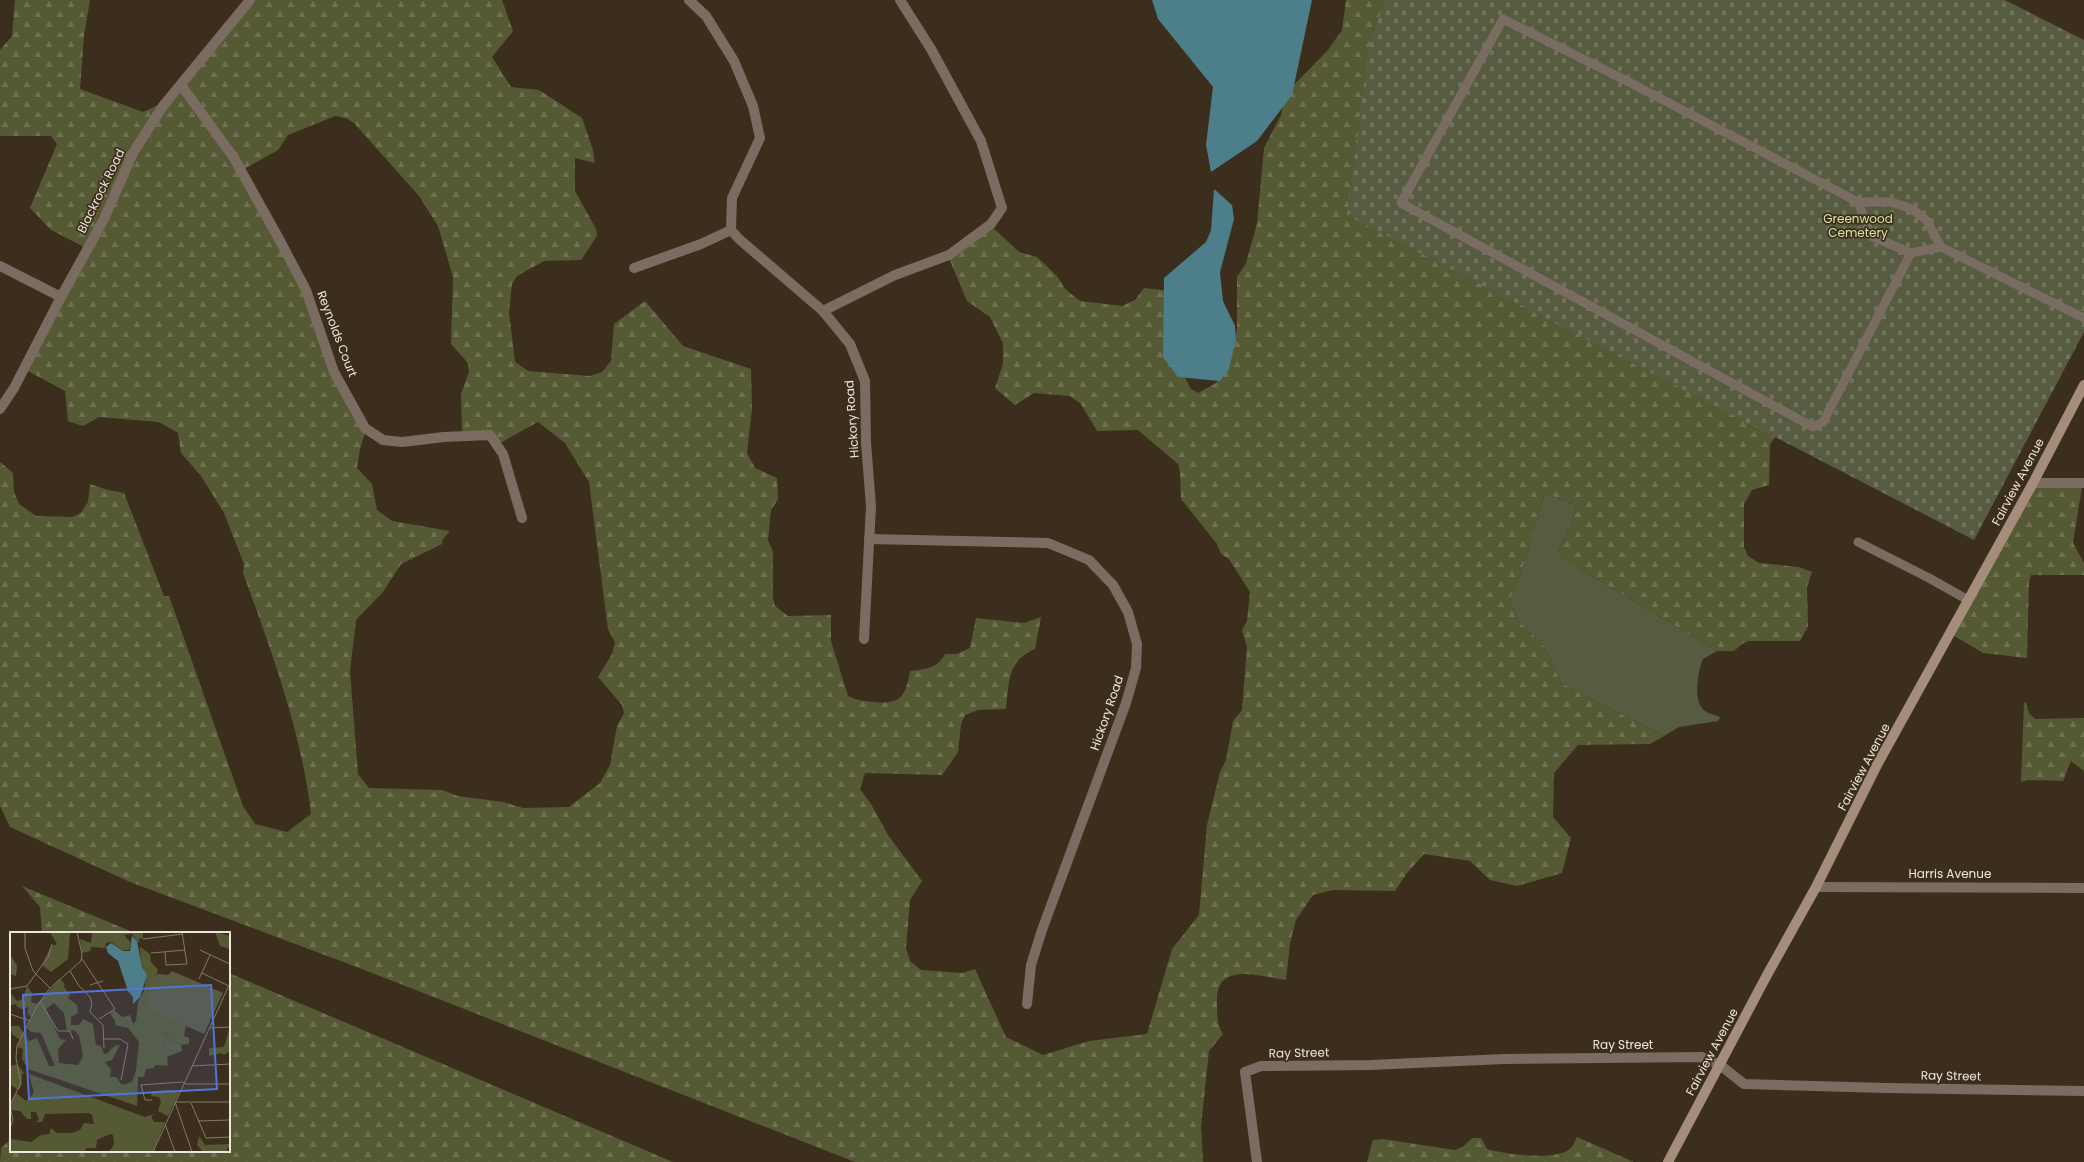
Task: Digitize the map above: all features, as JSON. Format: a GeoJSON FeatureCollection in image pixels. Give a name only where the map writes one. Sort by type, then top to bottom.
{"type":"FeatureCollection","features":[{"type":"Feature","properties":{"kind":"main road","name":"Fairview Avenue"},"geometry":{"type":"LineString","coordinates":[[1668,1162],[1767,975],[1816,887],[1877,765],[1879,765],[2033,483],[2084,385]]}},
{"type":"Feature","properties":{"kind":"street","name":"Blackrock Road"},"geometry":{"type":"LineString","coordinates":[[0,409],[14,388],[61,296],[104,219],[133,153],[163,106],[250,0]]}},
{"type":"Feature","properties":{"kind":"street"},"geometry":{"type":"LineString","coordinates":[[634,268],[701,244],[731,230],[732,198],[760,138],[754,106],[734,61],[706,16],[689,0]]}},
{"type":"Feature","properties":{"kind":"street"},"geometry":{"type":"LineString","coordinates":[[823,311],[895,275],[949,254],[991,224],[1002,208],[981,141],[931,49],[900,0]]}},
{"type":"Feature","properties":{"kind":"street","name":"Reynolds Court"},"geometry":{"type":"LineString","coordinates":[[181,85],[234,158],[283,246],[306,290],[334,372],[365,428],[383,440],[402,442],[444,437],[490,435],[503,454],[522,518]]}},
{"type":"Feature","properties":{"kind":"street","name":"Hickory Road"},"geometry":{"type":"LineString","coordinates":[[731,230],[739,240],[823,311],[850,344],[865,381],[866,443],[870,506],[864,639]]}},
{"type":"Feature","properties":{"kind":"street"},"geometry":{"type":"LineString","coordinates":[[0,266],[61,296]]}},
{"type":"Feature","properties":{"kind":"street"},"geometry":{"type":"LineString","coordinates":[[2033,483],[2084,483]]}},
{"type":"Feature","properties":{"kind":"street","name":"Hickory Road"},"geometry":{"type":"LineString","coordinates":[[869,539],[1048,543],[1089,560],[1112,584],[1128,612],[1137,644],[1136,668],[1126,703],[1042,930],[1031,965],[1027,1004]]}},
{"type":"Feature","properties":{"kind":"street","name":"Harris Avenue"},"geometry":{"type":"LineString","coordinates":[[1816,887],[2084,888]]}},
{"type":"Feature","properties":{"kind":"street","name":"Ray Street"},"geometry":{"type":"LineString","coordinates":[[1257,1162],[1245,1072],[1261,1066],[1370,1065],[1504,1059],[1702,1057],[1720,1065],[1744,1084],[2084,1091]]}},
{"type":"Feature","properties":{"kind":"lane"},"geometry":{"type":"LineString","coordinates":[[1911,253],[1824,422],[1813,426],[1400,204],[1503,19],[1627,81],[1858,202],[1891,202],[1912,209],[1927,221],[1941,247],[2084,318]]}},
{"type":"Feature","properties":{"kind":"lane"},"geometry":{"type":"LineString","coordinates":[[1858,202],[1871,236],[1911,253],[1941,247]]}},
{"type":"Feature","properties":{"kind":"lane"},"geometry":{"type":"LineString","coordinates":[[1858,542],[1929,578],[1968,600]]}},
{"type":"Feature","properties":{"kind":"green space"},"geometry":{"type":"Polygon","coordinates":[[[15,0],[90,0],[84,35],[80,89],[143,112],[176,97],[183,90],[249,0],[502,0],[513,31],[492,57],[511,87],[539,90],[582,118],[593,150],[595,163],[575,158],[575,191],[596,229],[597,236],[581,260],[544,261],[517,276],[512,284],[509,312],[515,362],[528,371],[590,376],[602,372],[611,361],[614,324],[645,301],[683,346],[751,369],[752,409],[747,453],[755,468],[777,478],[778,499],[771,510],[768,540],[773,552],[773,598],[775,606],[788,616],[831,615],[831,641],[848,696],[860,700],[882,703],[896,700],[904,693],[910,671],[930,667],[938,663],[945,654],[957,654],[970,648],[976,618],[1024,623],[1041,617],[1035,649],[1019,660],[1011,673],[1006,709],[978,710],[965,715],[961,724],[958,752],[942,775],[865,773],[860,789],[871,804],[888,835],[922,881],[910,900],[906,948],[910,961],[921,970],[962,973],[975,969],[1006,1037],[1043,1055],[1089,1041],[1147,1034],[1172,949],[1199,915],[1207,825],[1220,772],[1226,760],[1233,721],[1242,710],[1247,647],[1242,630],[1247,621],[1250,592],[1229,559],[1221,554],[1217,544],[1181,499],[1180,473],[1178,464],[1138,430],[1097,431],[1081,404],[1070,396],[1034,393],[1015,405],[995,388],[1003,364],[1003,343],[990,317],[967,301],[948,256],[989,224],[1019,252],[1037,257],[1057,276],[1065,289],[1080,301],[1122,306],[1135,300],[1144,288],[1170,291],[1168,347],[1191,389],[1198,393],[1216,383],[1233,353],[1237,329],[1237,277],[1246,263],[1257,224],[1264,148],[1281,115],[1286,93],[1328,50],[1342,30],[1346,0],[1413,0],[1781,429],[1770,444],[1769,485],[1752,490],[1744,504],[1744,547],[1748,556],[1759,563],[1799,567],[1812,572],[1807,587],[1808,626],[1800,641],[1748,641],[1734,651],[1717,651],[1557,555],[1577,506],[1545,493],[1521,573],[1510,599],[1517,619],[1544,646],[1561,683],[1664,736],[1650,744],[1578,745],[1554,773],[1553,817],[1571,838],[1562,873],[1517,886],[1490,880],[1470,861],[1424,854],[1407,873],[1395,891],[1333,890],[1313,895],[1296,920],[1290,943],[1286,980],[1242,974],[1232,976],[1224,980],[1219,988],[1217,1018],[1223,1034],[1209,1051],[1201,1126],[1203,1162],[855,1162],[362,969],[130,882],[10,827],[0,806],[0,462],[13,473],[14,492],[19,504],[36,516],[72,517],[81,513],[88,502],[90,484],[124,493],[164,596],[169,596],[243,806],[255,824],[287,832],[311,814],[301,753],[293,723],[264,631],[243,573],[244,564],[224,513],[201,476],[181,453],[178,433],[159,422],[99,417],[83,426],[68,421],[65,391],[28,371],[86,248],[51,230],[30,208],[57,144],[51,136],[0,136],[0,50],[12,36],[15,0]],[[335,116],[288,135],[278,150],[244,169],[306,284],[334,370],[367,427],[360,449],[357,468],[372,484],[377,510],[392,521],[450,531],[443,539],[442,544],[401,564],[383,592],[356,620],[350,671],[358,774],[369,788],[442,790],[458,796],[503,802],[523,808],[569,807],[600,783],[610,765],[617,726],[624,713],[622,705],[598,677],[612,654],[615,642],[608,629],[589,482],[565,443],[538,422],[500,443],[462,433],[461,394],[469,372],[468,363],[451,344],[453,277],[438,226],[419,196],[354,123],[346,118],[335,116]]]}},
{"type":"Feature","properties":{"kind":"green space","name":"Greenwood Cemetery"},"geometry":{"type":"Polygon","coordinates":[[[1385,0],[2005,0],[2084,40],[2084,332],[1974,540],[1347,215],[1369,47],[1385,0]]]}},
{"type":"Feature","properties":{"kind":"green space"},"geometry":{"type":"Polygon","coordinates":[[[2083,481],[2073,543],[2084,563],[2084,575],[2031,575],[2029,582],[2027,658],[1983,653],[1951,634],[2031,486],[2083,481]]]}},
{"type":"Feature","properties":{"kind":"green space"},"geometry":{"type":"Polygon","coordinates":[[[1545,493],[1577,506],[1557,555],[1717,651],[1703,659],[1699,671],[1697,694],[1701,707],[1705,711],[1720,717],[1718,721],[1679,727],[1664,736],[1561,683],[1544,646],[1517,619],[1510,599],[1521,573],[1545,493]]]}},
{"type":"Feature","properties":{"kind":"green space"},"geometry":{"type":"Polygon","coordinates":[[[2024,702],[2026,703],[2029,713],[2035,719],[2084,718],[2084,771],[2071,761],[2063,781],[2028,780],[2021,782],[2024,702]]]}},
{"type":"Feature","properties":{"kind":"green space"},"geometry":{"type":"Polygon","coordinates":[[[22,886],[133,932],[42,932],[40,907],[22,886]]]}},
{"type":"Feature","properties":{"kind":"green space"},"geometry":{"type":"Polygon","coordinates":[[[230,973],[673,1162],[0,1162],[1,1148],[10,1140],[10,1152],[230,1152],[230,973]]]}},
{"type":"Feature","properties":{"kind":"green space"},"geometry":{"type":"Polygon","coordinates":[[[1577,1137],[1634,1162],[1367,1162],[1373,1140],[1382,1139],[1455,1150],[1464,1146],[1472,1138],[1481,1138],[1487,1149],[1517,1155],[1543,1156],[1564,1152],[1572,1147],[1577,1137]]]}},
{"type":"Feature","properties":{"kind":"water"},"geometry":{"type":"Polygon","coordinates":[[[1152,0],[1312,0],[1292,95],[1257,141],[1211,172],[1206,145],[1213,87],[1158,19],[1152,0]]]}},
{"type":"Feature","properties":{"kind":"water"},"geometry":{"type":"Polygon","coordinates":[[[1214,189],[1232,205],[1234,219],[1220,272],[1223,301],[1235,326],[1236,340],[1229,369],[1220,381],[1178,377],[1163,357],[1164,278],[1206,242],[1211,230],[1214,189]]]}}]}
